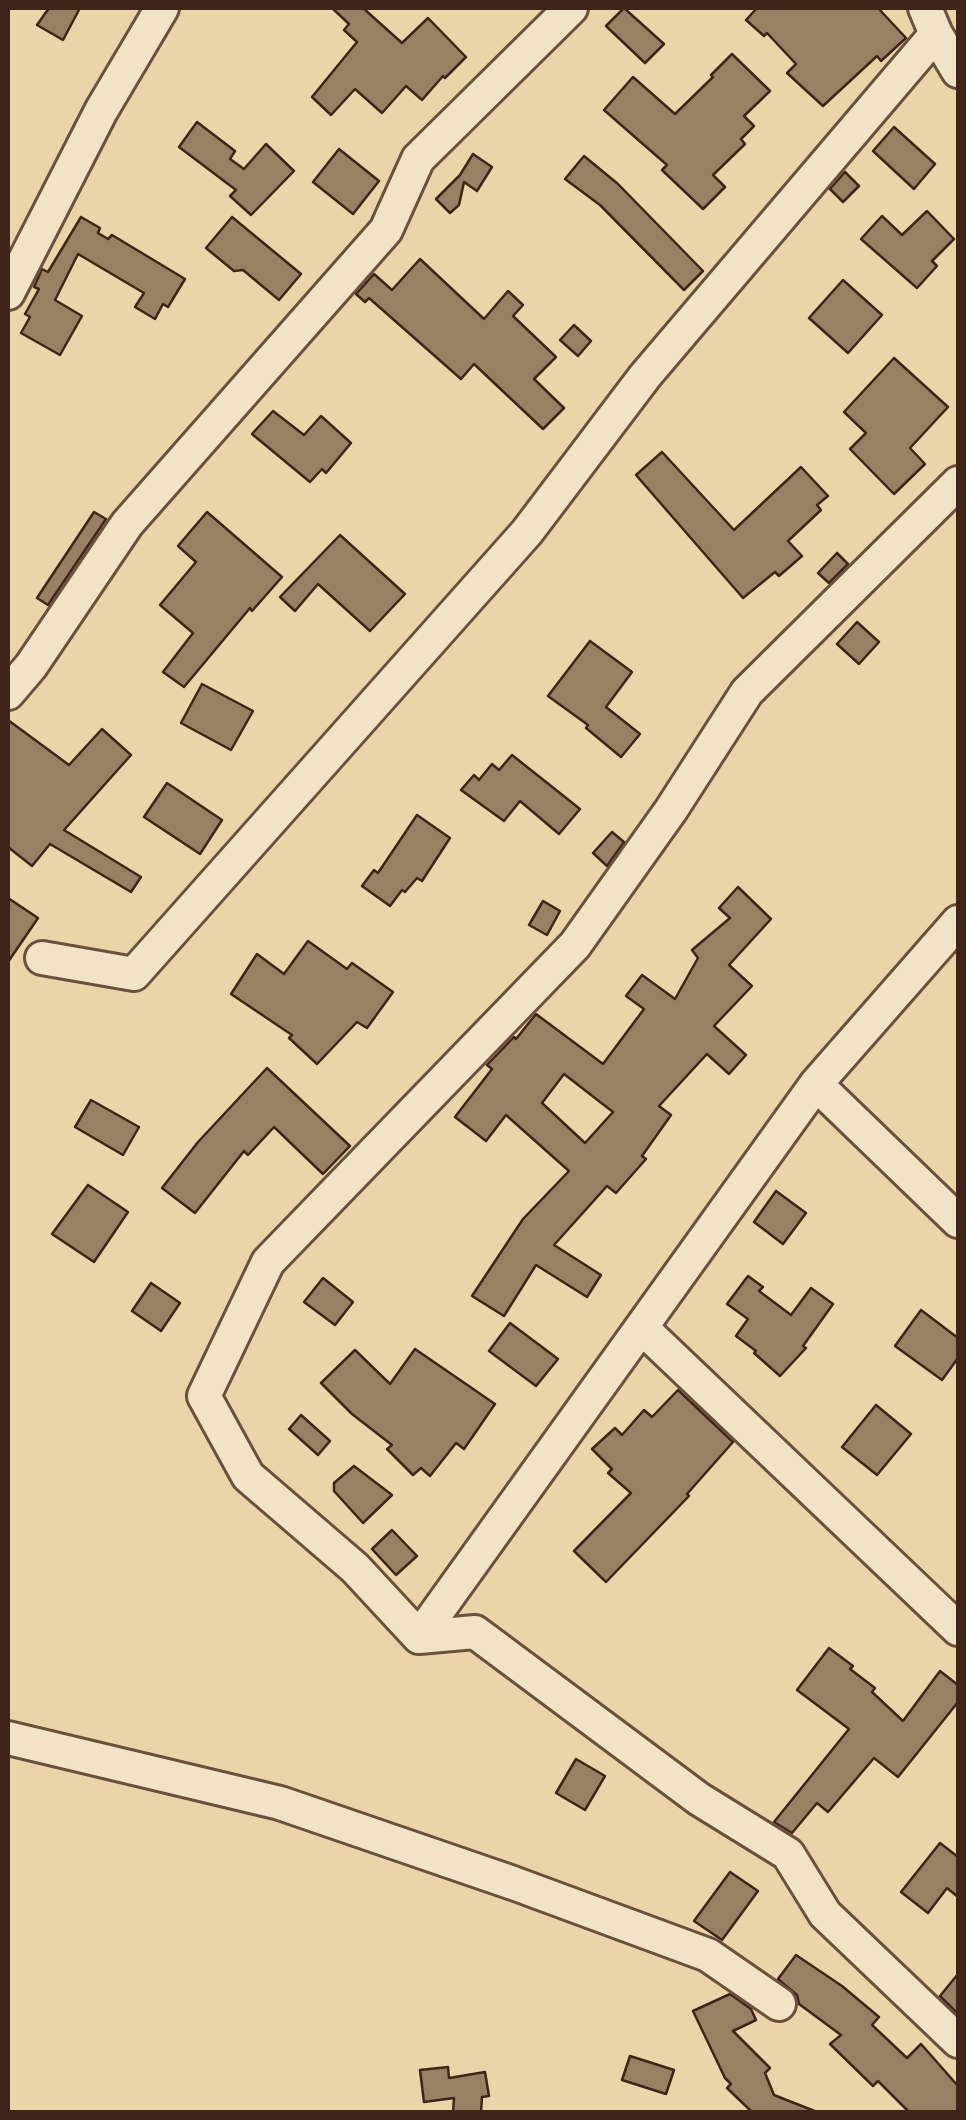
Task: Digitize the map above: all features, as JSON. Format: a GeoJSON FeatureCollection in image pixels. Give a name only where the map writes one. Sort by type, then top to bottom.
{"type":"FeatureCollection","features":[{"type":"Feature","properties":{"kind":"street"},"geometry":{"type":"LineString","coordinates":[[8,293],[101,111],[162,8]]}},
{"type":"Feature","properties":{"kind":"street"},"geometry":{"type":"LineString","coordinates":[[8,693],[31,666],[127,524],[386,230],[418,159],[571,8]]}},
{"type":"Feature","properties":{"kind":"street"},"geometry":{"type":"LineString","coordinates":[[42,958],[134,974],[527,532],[645,376],[930,21],[958,71]]}},
{"type":"Feature","properties":{"kind":"street"},"geometry":{"type":"LineString","coordinates":[[419,1637],[355,1568],[248,1476],[204,1396],[268,1262],[575,945],[671,810],[747,692],[958,483]]}},
{"type":"Feature","properties":{"kind":"street"},"geometry":{"type":"LineString","coordinates":[[419,1637],[816,1084],[958,922]]}},
{"type":"Feature","properties":{"kind":"street"},"geometry":{"type":"LineString","coordinates":[[816,1084],[958,1220]]}},
{"type":"Feature","properties":{"kind":"street"},"geometry":{"type":"LineString","coordinates":[[642,1328],[958,1629]]}},
{"type":"Feature","properties":{"kind":"street"},"geometry":{"type":"LineString","coordinates":[[419,1637],[475,1632],[699,1799],[788,1854],[825,1914],[958,2040]]}},
{"type":"Feature","properties":{"kind":"street"},"geometry":{"type":"LineString","coordinates":[[8,1738],[280,1803],[513,1883],[708,1955],[779,2004]]}},
{"type":"Feature","properties":{"kind":"building"},"geometry":{"type":"Polygon","coordinates":[[[49,8],[80,8],[63,40],[37,25],[49,8]]]}},
{"type":"Feature","properties":{"kind":"building"},"geometry":{"type":"Polygon","coordinates":[[[332,8],[363,8],[402,43],[428,18],[466,57],[422,100],[406,86],[382,113],[355,89],[331,115],[312,97],[357,42],[344,30],[349,24],[332,8]]]}},
{"type":"Feature","properties":{"kind":"building"},"geometry":{"type":"Polygon","coordinates":[[[624,8],[664,44],[645,63],[606,26],[624,8]]]}},
{"type":"Feature","properties":{"kind":"building"},"geometry":{"type":"Polygon","coordinates":[[[757,8],[878,8],[906,38],[881,61],[877,56],[823,106],[787,73],[796,64],[767,33],[764,36],[746,20],[757,8]]]}},
{"type":"Feature","properties":{"kind":"building"},"geometry":{"type":"Polygon","coordinates":[[[732,54],[770,91],[744,116],[754,126],[741,139],[745,144],[713,175],[725,187],[703,209],[662,170],[667,165],[604,110],[633,77],[675,114],[732,54]]]}},
{"type":"Feature","properties":{"kind":"building"},"geometry":{"type":"Polygon","coordinates":[[[197,122],[235,151],[230,159],[244,169],[266,144],[294,171],[251,215],[230,196],[236,190],[179,147],[197,122]]]}},
{"type":"Feature","properties":{"kind":"building"},"geometry":{"type":"Polygon","coordinates":[[[894,127],[935,164],[914,189],[873,151],[894,127]]]}},
{"type":"Feature","properties":{"kind":"building"},"geometry":{"type":"Polygon","coordinates":[[[339,149],[379,181],[353,214],[313,182],[339,149]]]}},
{"type":"Feature","properties":{"kind":"building"},"geometry":{"type":"Polygon","coordinates":[[[473,154],[492,167],[477,191],[464,182],[459,205],[450,213],[436,199],[460,175],[473,154]]]}},
{"type":"Feature","properties":{"kind":"building"},"geometry":{"type":"Polygon","coordinates":[[[584,156],[618,184],[703,271],[684,290],[600,205],[565,179],[584,156]]]}},
{"type":"Feature","properties":{"kind":"building"},"geometry":{"type":"Polygon","coordinates":[[[845,172],[859,186],[843,202],[830,189],[845,172]]]}},
{"type":"Feature","properties":{"kind":"building"},"geometry":{"type":"Polygon","coordinates":[[[927,211],[954,239],[932,261],[937,266],[917,288],[861,239],[882,216],[902,235],[927,211]]]}},
{"type":"Feature","properties":{"kind":"building"},"geometry":{"type":"Polygon","coordinates":[[[81,217],[100,228],[98,233],[108,239],[112,235],[185,279],[168,307],[163,304],[155,319],[135,307],[144,293],[78,254],[55,300],[82,316],[60,355],[21,333],[30,317],[25,314],[39,289],[34,287],[42,269],[48,272],[81,217]]]}},
{"type":"Feature","properties":{"kind":"building"},"geometry":{"type":"Polygon","coordinates":[[[232,217],[301,274],[279,300],[243,270],[234,271],[206,248],[232,217]]]}},
{"type":"Feature","properties":{"kind":"building"},"geometry":{"type":"Polygon","coordinates":[[[420,259],[484,319],[508,291],[523,305],[513,316],[556,357],[534,379],[564,408],[543,429],[474,364],[461,379],[369,298],[365,302],[356,294],[374,274],[392,290],[420,259]]]}},
{"type":"Feature","properties":{"kind":"building"},"geometry":{"type":"Polygon","coordinates":[[[843,280],[882,315],[848,353],[809,318],[843,280]]]}},
{"type":"Feature","properties":{"kind":"building"},"geometry":{"type":"Polygon","coordinates":[[[574,325],[591,341],[578,356],[560,340],[574,325]]]}},
{"type":"Feature","properties":{"kind":"building"},"geometry":{"type":"Polygon","coordinates":[[[894,358],[948,407],[910,448],[925,464],[894,494],[850,449],[866,433],[844,412],[894,358]]]}},
{"type":"Feature","properties":{"kind":"building"},"geometry":{"type":"Polygon","coordinates":[[[273,411],[304,435],[321,416],[351,443],[326,473],[322,469],[310,482],[252,434],[273,411]]]}},
{"type":"Feature","properties":{"kind":"building"},"geometry":{"type":"Polygon","coordinates":[[[662,452],[734,530],[801,467],[828,496],[817,505],[821,510],[788,541],[802,556],[743,598],[636,475],[662,452]]]}},
{"type":"Feature","properties":{"kind":"building"},"geometry":{"type":"Polygon","coordinates":[[[94,512],[106,519],[48,605],[37,598],[94,512]]]}},
{"type":"Feature","properties":{"kind":"building"},"geometry":{"type":"Polygon","coordinates":[[[207,512],[282,577],[252,611],[250,608],[184,687],[163,672],[193,633],[160,605],[196,562],[178,546],[207,512]]]}},
{"type":"Feature","properties":{"kind":"building"},"geometry":{"type":"Polygon","coordinates":[[[340,535],[405,594],[370,631],[318,584],[295,611],[280,597],[340,535]]]}},
{"type":"Feature","properties":{"kind":"building"},"geometry":{"type":"Polygon","coordinates":[[[837,553],[848,564],[829,583],[818,573],[837,553]]]}},
{"type":"Feature","properties":{"kind":"building"},"geometry":{"type":"Polygon","coordinates":[[[857,622],[879,642],[859,664],[837,644],[857,622]]]}},
{"type":"Feature","properties":{"kind":"building"},"geometry":{"type":"Polygon","coordinates":[[[590,641],[632,672],[606,707],[640,734],[621,757],[586,728],[588,725],[548,696],[590,641]]]}},
{"type":"Feature","properties":{"kind":"building"},"geometry":{"type":"Polygon","coordinates":[[[202,684],[253,711],[231,750],[181,723],[202,684]]]}},
{"type":"Feature","properties":{"kind":"building"},"geometry":{"type":"Polygon","coordinates":[[[8,720],[69,765],[102,729],[131,755],[64,830],[141,877],[131,892],[50,844],[32,866],[8,847],[8,720]]]}},
{"type":"Feature","properties":{"kind":"building"},"geometry":{"type":"Polygon","coordinates":[[[512,755],[580,809],[559,834],[520,801],[504,821],[461,790],[474,775],[479,780],[492,764],[499,770],[512,755]]]}},
{"type":"Feature","properties":{"kind":"building"},"geometry":{"type":"Polygon","coordinates":[[[167,783],[222,820],[200,854],[144,817],[167,783]]]}},
{"type":"Feature","properties":{"kind":"building"},"geometry":{"type":"Polygon","coordinates":[[[417,815],[450,838],[422,881],[417,878],[390,906],[362,886],[374,870],[378,873],[417,815]]]}},
{"type":"Feature","properties":{"kind":"building"},"geometry":{"type":"Polygon","coordinates":[[[612,832],[624,842],[607,866],[593,853],[612,832]]]}},
{"type":"Feature","properties":{"kind":"building"},"geometry":{"type":"Polygon","coordinates":[[[738,887],[771,919],[729,965],[752,986],[714,1026],[746,1055],[729,1074],[707,1054],[659,1106],[671,1115],[642,1156],[646,1159],[616,1193],[607,1186],[554,1245],[601,1275],[587,1297],[536,1265],[504,1316],[472,1296],[523,1219],[569,1171],[506,1115],[486,1141],[455,1117],[492,1069],[487,1065],[536,1014],[603,1064],[644,1009],[626,996],[642,975],[675,999],[698,958],[692,950],[730,918],[719,908],[738,887]],[[564,1074],[542,1103],[585,1143],[613,1112],[564,1074]]]}},
{"type":"Feature","properties":{"kind":"building"},"geometry":{"type":"Polygon","coordinates":[[[8,898],[38,918],[8,962],[8,898]]]}},
{"type":"Feature","properties":{"kind":"building"},"geometry":{"type":"Polygon","coordinates":[[[543,901],[560,911],[547,935],[529,925],[543,901]]]}},
{"type":"Feature","properties":{"kind":"building"},"geometry":{"type":"Polygon","coordinates":[[[308,941],[347,969],[352,963],[393,992],[367,1028],[357,1022],[317,1064],[289,1038],[292,1035],[231,994],[257,954],[284,974],[308,941]]]}},
{"type":"Feature","properties":{"kind":"building"},"geometry":{"type":"Polygon","coordinates":[[[267,1068],[350,1146],[323,1174],[274,1127],[248,1155],[244,1151],[195,1213],[162,1188],[198,1142],[267,1068]]]}},
{"type":"Feature","properties":{"kind":"building"},"geometry":{"type":"Polygon","coordinates":[[[91,1100],[139,1127],[123,1155],[75,1127],[91,1100]]]}},
{"type":"Feature","properties":{"kind":"building"},"geometry":{"type":"Polygon","coordinates":[[[88,1185],[128,1212],[94,1262],[52,1234],[88,1185]]]}},
{"type":"Feature","properties":{"kind":"building"},"geometry":{"type":"Polygon","coordinates":[[[776,1191],[806,1213],[783,1244],[754,1222],[776,1191]]]}},
{"type":"Feature","properties":{"kind":"building"},"geometry":{"type":"Polygon","coordinates":[[[748,1276],[763,1287],[759,1291],[791,1315],[811,1288],[833,1304],[803,1346],[806,1348],[780,1376],[736,1336],[748,1319],[727,1304],[748,1276]]]}},
{"type":"Feature","properties":{"kind":"building"},"geometry":{"type":"Polygon","coordinates":[[[323,1278],[353,1302],[335,1325],[304,1302],[323,1278]]]}},
{"type":"Feature","properties":{"kind":"building"},"geometry":{"type":"Polygon","coordinates":[[[151,1283],[180,1303],[161,1331],[132,1311],[151,1283]]]}},
{"type":"Feature","properties":{"kind":"building"},"geometry":{"type":"Polygon","coordinates":[[[921,1310],[958,1338],[958,1358],[942,1380],[895,1346],[921,1310]]]}},
{"type":"Feature","properties":{"kind":"building"},"geometry":{"type":"Polygon","coordinates":[[[510,1323],[558,1359],[536,1386],[489,1351],[510,1323]]]}},
{"type":"Feature","properties":{"kind":"building"},"geometry":{"type":"Polygon","coordinates":[[[415,1349],[495,1404],[464,1449],[456,1443],[430,1476],[421,1468],[413,1475],[387,1449],[392,1445],[321,1383],[355,1350],[390,1384],[415,1349]]]}},
{"type":"Feature","properties":{"kind":"building"},"geometry":{"type":"Polygon","coordinates":[[[678,1390],[733,1442],[689,1496],[606,1582],[574,1551],[631,1493],[608,1473],[612,1469],[592,1449],[615,1428],[622,1435],[644,1410],[652,1417],[678,1390]]]}},
{"type":"Feature","properties":{"kind":"building"},"geometry":{"type":"Polygon","coordinates":[[[876,1405],[911,1434],[877,1475],[842,1447],[876,1405]]]}},
{"type":"Feature","properties":{"kind":"building"},"geometry":{"type":"Polygon","coordinates":[[[301,1415],[330,1441],[318,1455],[289,1429],[301,1415]]]}},
{"type":"Feature","properties":{"kind":"building"},"geometry":{"type":"Polygon","coordinates":[[[354,1466],[392,1495],[363,1523],[334,1491],[334,1483],[354,1466]]]}},
{"type":"Feature","properties":{"kind":"building"},"geometry":{"type":"Polygon","coordinates":[[[392,1530],[417,1556],[396,1575],[372,1549],[392,1530]]]}},
{"type":"Feature","properties":{"kind":"building"},"geometry":{"type":"Polygon","coordinates":[[[829,1648],[853,1666],[850,1669],[875,1688],[872,1692],[903,1721],[940,1671],[958,1685],[958,1702],[898,1777],[874,1758],[828,1812],[817,1803],[792,1833],[774,1822],[849,1729],[797,1690],[829,1648]]]}},
{"type":"Feature","properties":{"kind":"building"},"geometry":{"type":"Polygon","coordinates":[[[576,1759],[605,1776],[585,1810],[556,1793],[576,1759]]]}},
{"type":"Feature","properties":{"kind":"building"},"geometry":{"type":"Polygon","coordinates":[[[940,1843],[958,1857],[958,1897],[947,1888],[928,1913],[901,1892],[940,1843]]]}},
{"type":"Feature","properties":{"kind":"building"},"geometry":{"type":"Polygon","coordinates":[[[730,1872],[758,1891],[722,1940],[694,1921],[730,1872]]]}},
{"type":"Feature","properties":{"kind":"building"},"geometry":{"type":"Polygon","coordinates":[[[796,1955],[879,2017],[872,2025],[907,2058],[921,2044],[958,2086],[958,2112],[909,2112],[878,2081],[873,2086],[830,2044],[841,2035],[799,2004],[797,1995],[778,1979],[796,1955]]]}},
{"type":"Feature","properties":{"kind":"building"},"geometry":{"type":"Polygon","coordinates":[[[958,1974],[958,2014],[940,1996],[958,1974]]]}},
{"type":"Feature","properties":{"kind":"building"},"geometry":{"type":"Polygon","coordinates":[[[730,1994],[751,2009],[756,2020],[733,2031],[770,2068],[765,2073],[774,2095],[817,2112],[752,2112],[727,2088],[731,2084],[693,2011],[730,1994]]]}},
{"type":"Feature","properties":{"kind":"building"},"geometry":{"type":"Polygon","coordinates":[[[630,2056],[674,2070],[666,2094],[622,2080],[630,2056]]]}},
{"type":"Feature","properties":{"kind":"building"},"geometry":{"type":"Polygon","coordinates":[[[448,2067],[449,2078],[485,2072],[489,2096],[482,2097],[481,2112],[453,2112],[454,2098],[424,2102],[420,2070],[448,2067]]]}}]}
